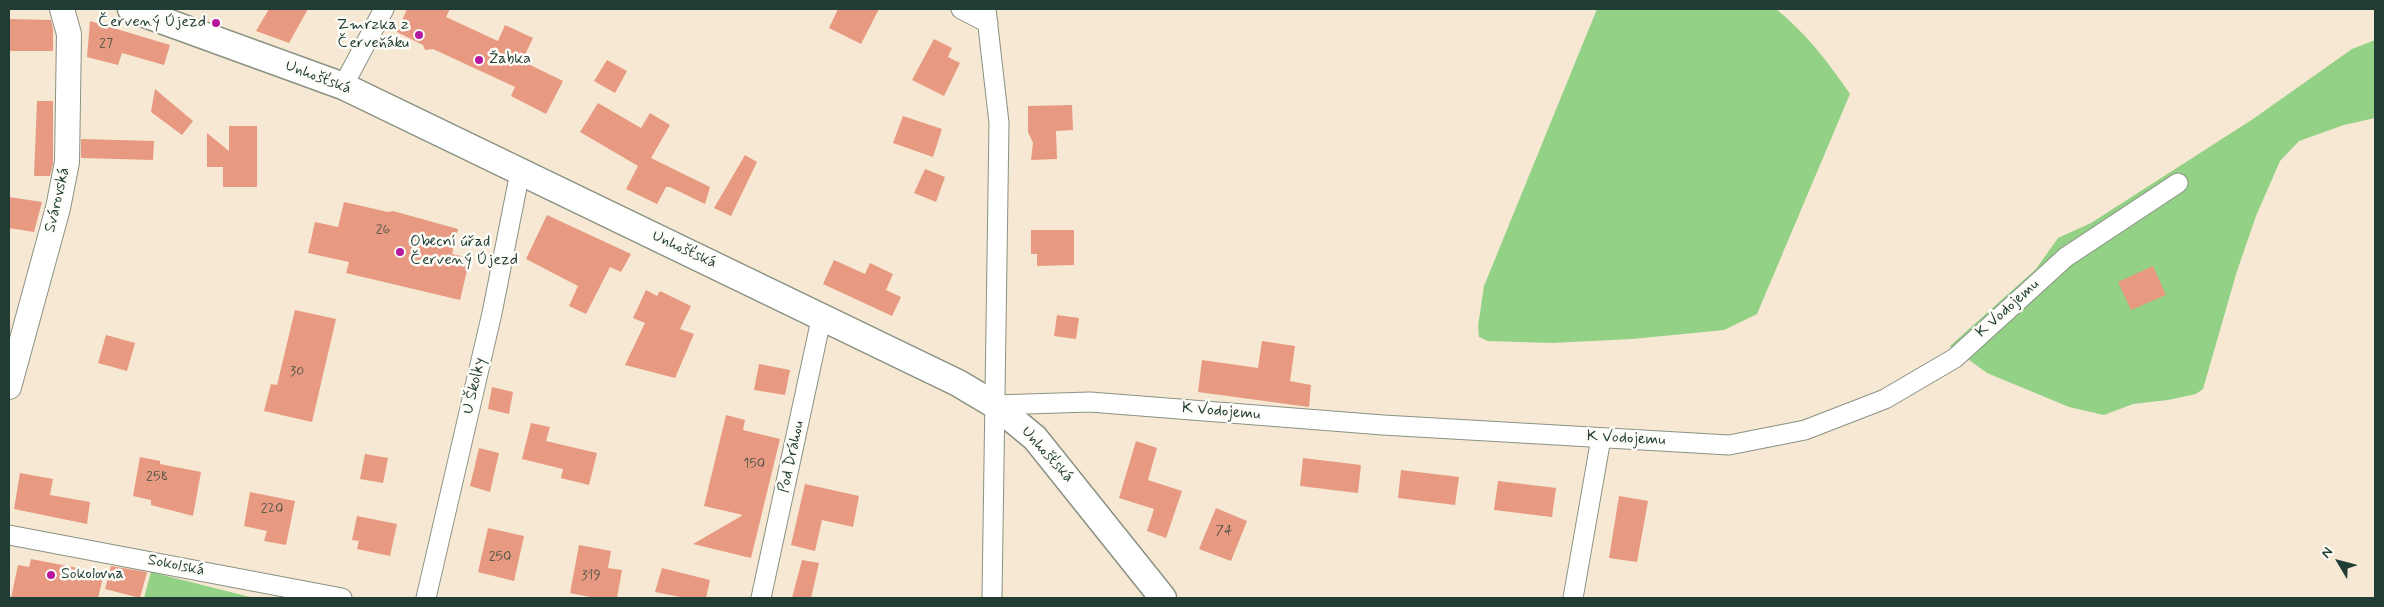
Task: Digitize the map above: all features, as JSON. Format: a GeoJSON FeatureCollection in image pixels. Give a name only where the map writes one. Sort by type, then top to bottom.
{"type":"FeatureCollection","features":[{"type":"Feature","properties":{"kind":"main road","name":"Unhošťská"},"geometry":{"type":"LineString","coordinates":[[131,9],[343,86],[958,382],[995,405],[1035,438],[1163,598]]}},
{"type":"Feature","properties":{"kind":"street","name":"Svárovská"},"geometry":{"type":"LineString","coordinates":[[9,387],[58,208],[67,162],[69,34],[62,9]]}},
{"type":"Feature","properties":{"kind":"street"},"geometry":{"type":"LineString","coordinates":[[343,86],[384,9]]}},
{"type":"Feature","properties":{"kind":"street"},"geometry":{"type":"LineString","coordinates":[[961,9],[987,16],[999,124],[992,598]]}},
{"type":"Feature","properties":{"kind":"street","name":"U Školky"},"geometry":{"type":"LineString","coordinates":[[426,598],[492,313],[520,172]]}},
{"type":"Feature","properties":{"kind":"street","name":"K Vodojemu"},"geometry":{"type":"LineString","coordinates":[[995,405],[1090,402],[1383,425],[1729,445],[1805,430],[1885,398],[1955,358],[2066,257],[2178,183]]}},
{"type":"Feature","properties":{"kind":"street","name":"Pod Dráhou"},"geometry":{"type":"LineString","coordinates":[[761,598],[822,315]]}},
{"type":"Feature","properties":{"kind":"street"},"geometry":{"type":"LineString","coordinates":[[1573,598],[1601,438]]}},
{"type":"Feature","properties":{"kind":"street","name":"Sokolská"},"geometry":{"type":"LineString","coordinates":[[9,534],[342,598]]}},
{"type":"Feature","properties":{"kind":"green space"},"geometry":{"type":"Polygon","coordinates":[[[1597,9],[1776,9],[1816,48],[1850,94],[1757,314],[1724,330],[1632,339],[1551,343],[1488,341],[1479,337],[1478,326],[1484,286],[1597,9]]]}},
{"type":"Feature","properties":{"kind":"green space"},"geometry":{"type":"Polygon","coordinates":[[[2375,40],[2375,118],[2344,125],[2299,141],[2280,161],[2256,216],[2237,271],[2203,389],[2196,394],[2168,400],[2133,404],[2104,415],[2069,407],[1987,373],[1950,346],[2036,269],[2058,238],[2091,223],[2253,119],[2352,49],[2375,40]]]}},
{"type":"Feature","properties":{"kind":"green space"},"geometry":{"type":"Polygon","coordinates":[[[151,572],[254,598],[144,598],[151,572]]]}},
{"type":"Feature","properties":{"kind":"building"},"geometry":{"type":"Polygon","coordinates":[[[269,9],[308,9],[289,43],[256,31],[269,9]]]}},
{"type":"Feature","properties":{"kind":"building"},"geometry":{"type":"Polygon","coordinates":[[[407,9],[450,9],[446,17],[498,41],[505,25],[533,38],[522,61],[563,81],[546,114],[511,96],[515,87],[433,49],[425,50],[423,45],[397,32],[407,9]]]}},
{"type":"Feature","properties":{"kind":"building"},"geometry":{"type":"Polygon","coordinates":[[[838,9],[879,9],[861,44],[829,28],[838,9]]]}},
{"type":"Feature","properties":{"kind":"building"},"geometry":{"type":"Polygon","coordinates":[[[9,19],[51,20],[53,51],[9,51],[9,19]]]}},
{"type":"Feature","properties":{"kind":"building"},"geometry":{"type":"Polygon","coordinates":[[[90,21],[170,45],[164,65],[122,53],[118,65],[87,57],[90,21]]]}},
{"type":"Feature","properties":{"kind":"building"},"geometry":{"type":"Polygon","coordinates":[[[934,39],[952,48],[948,57],[960,63],[944,96],[912,80],[934,39]]]}},
{"type":"Feature","properties":{"kind":"building"},"geometry":{"type":"Polygon","coordinates":[[[607,60],[627,71],[615,93],[594,81],[607,60]]]}},
{"type":"Feature","properties":{"kind":"building"},"geometry":{"type":"Polygon","coordinates":[[[155,89],[193,121],[182,135],[151,112],[155,89]]]}},
{"type":"Feature","properties":{"kind":"building"},"geometry":{"type":"Polygon","coordinates":[[[37,101],[53,101],[53,164],[50,176],[34,176],[37,101]]]}},
{"type":"Feature","properties":{"kind":"building"},"geometry":{"type":"Polygon","coordinates":[[[598,103],[641,128],[650,113],[670,125],[651,158],[710,187],[705,204],[670,187],[666,187],[657,204],[626,189],[638,166],[580,132],[598,103]]]}},
{"type":"Feature","properties":{"kind":"building"},"geometry":{"type":"Polygon","coordinates":[[[1072,105],[1073,130],[1056,131],[1057,159],[1031,160],[1033,143],[1028,132],[1028,106],[1072,105]]]}},
{"type":"Feature","properties":{"kind":"building"},"geometry":{"type":"Polygon","coordinates":[[[903,116],[942,129],[933,157],[893,143],[903,116]]]}},
{"type":"Feature","properties":{"kind":"building"},"geometry":{"type":"Polygon","coordinates":[[[229,126],[257,126],[257,187],[223,187],[223,167],[207,167],[207,133],[229,151],[229,126]]]}},
{"type":"Feature","properties":{"kind":"building"},"geometry":{"type":"Polygon","coordinates":[[[81,139],[154,141],[153,160],[81,158],[81,139]]]}},
{"type":"Feature","properties":{"kind":"building"},"geometry":{"type":"Polygon","coordinates":[[[745,155],[757,162],[731,216],[714,208],[745,155]]]}},
{"type":"Feature","properties":{"kind":"building"},"geometry":{"type":"Polygon","coordinates":[[[925,169],[945,177],[936,202],[914,193],[925,169]]]}},
{"type":"Feature","properties":{"kind":"building"},"geometry":{"type":"Polygon","coordinates":[[[9,197],[42,202],[34,232],[9,228],[9,197]]]}},
{"type":"Feature","properties":{"kind":"building"},"geometry":{"type":"Polygon","coordinates":[[[344,202],[388,212],[393,211],[458,229],[452,254],[470,258],[460,300],[346,273],[349,262],[308,253],[315,222],[338,227],[344,202]]]}},
{"type":"Feature","properties":{"kind":"building"},"geometry":{"type":"Polygon","coordinates":[[[547,215],[631,254],[621,272],[610,267],[586,314],[569,306],[578,286],[526,259],[547,215]]]}},
{"type":"Feature","properties":{"kind":"building"},"geometry":{"type":"Polygon","coordinates":[[[1031,230],[1074,230],[1074,265],[1037,266],[1037,254],[1031,254],[1031,230]]]}},
{"type":"Feature","properties":{"kind":"building"},"geometry":{"type":"Polygon","coordinates":[[[834,260],[865,274],[870,263],[893,274],[886,290],[901,297],[892,316],[823,284],[834,260]]]}},
{"type":"Feature","properties":{"kind":"building"},"geometry":{"type":"Polygon","coordinates":[[[2153,266],[2166,295],[2131,310],[2118,282],[2153,266]]]}},
{"type":"Feature","properties":{"kind":"building"},"geometry":{"type":"Polygon","coordinates":[[[646,290],[657,296],[660,291],[691,306],[680,329],[694,334],[675,378],[625,365],[645,323],[633,318],[646,290]]]}},
{"type":"Feature","properties":{"kind":"building"},"geometry":{"type":"Polygon","coordinates":[[[295,310],[336,319],[312,422],[264,411],[271,384],[277,385],[295,310]]]}},
{"type":"Feature","properties":{"kind":"building"},"geometry":{"type":"Polygon","coordinates":[[[1057,315],[1079,318],[1076,339],[1054,336],[1057,315]]]}},
{"type":"Feature","properties":{"kind":"building"},"geometry":{"type":"Polygon","coordinates":[[[106,335],[135,343],[127,371],[98,363],[106,335]]]}},
{"type":"Feature","properties":{"kind":"building"},"geometry":{"type":"Polygon","coordinates":[[[1262,341],[1295,346],[1290,381],[1311,385],[1309,407],[1198,392],[1202,360],[1258,368],[1262,341]]]}},
{"type":"Feature","properties":{"kind":"building"},"geometry":{"type":"Polygon","coordinates":[[[759,364],[790,370],[785,395],[754,390],[759,364]]]}},
{"type":"Feature","properties":{"kind":"building"},"geometry":{"type":"Polygon","coordinates":[[[492,387],[513,392],[509,414],[488,409],[492,387]]]}},
{"type":"Feature","properties":{"kind":"building"},"geometry":{"type":"Polygon","coordinates":[[[726,415],[745,420],[743,430],[780,439],[751,558],[693,544],[743,515],[704,506],[726,415]]]}},
{"type":"Feature","properties":{"kind":"building"},"geometry":{"type":"Polygon","coordinates":[[[531,423],[550,427],[546,441],[597,453],[589,485],[561,478],[563,469],[522,459],[531,423]]]}},
{"type":"Feature","properties":{"kind":"building"},"geometry":{"type":"Polygon","coordinates":[[[1136,441],[1157,448],[1148,480],[1182,491],[1166,538],[1147,531],[1154,509],[1119,498],[1136,441]]]}},
{"type":"Feature","properties":{"kind":"building"},"geometry":{"type":"Polygon","coordinates":[[[479,448],[499,453],[490,492],[470,486],[479,448]]]}},
{"type":"Feature","properties":{"kind":"building"},"geometry":{"type":"Polygon","coordinates":[[[365,454],[388,458],[383,483],[360,479],[365,454]]]}},
{"type":"Feature","properties":{"kind":"building"},"geometry":{"type":"Polygon","coordinates":[[[140,457],[160,461],[160,464],[201,472],[193,516],[151,505],[151,500],[133,496],[140,457]]]}},
{"type":"Feature","properties":{"kind":"building"},"geometry":{"type":"Polygon","coordinates":[[[1303,458],[1361,465],[1358,493],[1300,486],[1303,458]]]}},
{"type":"Feature","properties":{"kind":"building"},"geometry":{"type":"Polygon","coordinates":[[[1401,470],[1459,477],[1455,505],[1398,498],[1401,470]]]}},
{"type":"Feature","properties":{"kind":"building"},"geometry":{"type":"Polygon","coordinates":[[[20,473],[53,479],[50,495],[90,502],[87,524],[14,509],[20,473]]]}},
{"type":"Feature","properties":{"kind":"building"},"geometry":{"type":"Polygon","coordinates":[[[1498,481],[1556,488],[1552,517],[1494,510],[1498,481]]]}},
{"type":"Feature","properties":{"kind":"building"},"geometry":{"type":"Polygon","coordinates":[[[805,484],[859,496],[853,527],[822,520],[815,551],[791,545],[805,484]]]}},
{"type":"Feature","properties":{"kind":"building"},"geometry":{"type":"Polygon","coordinates":[[[250,492],[295,501],[286,545],[264,541],[267,531],[244,526],[250,492]]]}},
{"type":"Feature","properties":{"kind":"building"},"geometry":{"type":"Polygon","coordinates":[[[1619,496],[1648,501],[1637,562],[1609,558],[1619,496]]]}},
{"type":"Feature","properties":{"kind":"building"},"geometry":{"type":"Polygon","coordinates":[[[1216,508],[1247,521],[1231,561],[1199,549],[1216,508]]]}},
{"type":"Feature","properties":{"kind":"building"},"geometry":{"type":"Polygon","coordinates":[[[357,516],[397,524],[390,556],[357,549],[359,541],[352,540],[357,516]]]}},
{"type":"Feature","properties":{"kind":"building"},"geometry":{"type":"Polygon","coordinates":[[[488,528],[524,536],[514,581],[478,572],[488,528]]]}},
{"type":"Feature","properties":{"kind":"building"},"geometry":{"type":"Polygon","coordinates":[[[579,545],[611,551],[608,568],[622,570],[617,598],[595,598],[570,593],[579,545]]]}},
{"type":"Feature","properties":{"kind":"building","name":"Sokolovna"},"geometry":{"type":"Polygon","coordinates":[[[31,559],[104,573],[98,598],[11,598],[18,565],[29,567],[31,559]]]}},
{"type":"Feature","properties":{"kind":"building"},"geometry":{"type":"Polygon","coordinates":[[[802,560],[819,563],[811,598],[792,598],[802,560]]]}},
{"type":"Feature","properties":{"kind":"building"},"geometry":{"type":"Polygon","coordinates":[[[111,566],[147,572],[140,598],[105,589],[111,566]]]}},
{"type":"Feature","properties":{"kind":"building"},"geometry":{"type":"Polygon","coordinates":[[[662,568],[710,580],[706,598],[685,598],[655,592],[662,568]]]}},
{"type":"Feature","properties":{"kind":"place","name":"Červený Újezd"},"geometry":{"type":"Point","coordinates":[216,23]}},
{"type":"Feature","properties":{"kind":"place","name":"Zmrzka z Červeňáku"},"geometry":{"type":"Point","coordinates":[419,35]}},
{"type":"Feature","properties":{"kind":"place","name":"Žabka"},"geometry":{"type":"Point","coordinates":[479,60]}},
{"type":"Feature","properties":{"kind":"place","name":"Obecní úřad Červený Újezd"},"geometry":{"type":"Point","coordinates":[400,252]}},
{"type":"Feature","properties":{"kind":"place","name":"Sokolovna"},"geometry":{"type":"Point","coordinates":[51,575]}}]}
